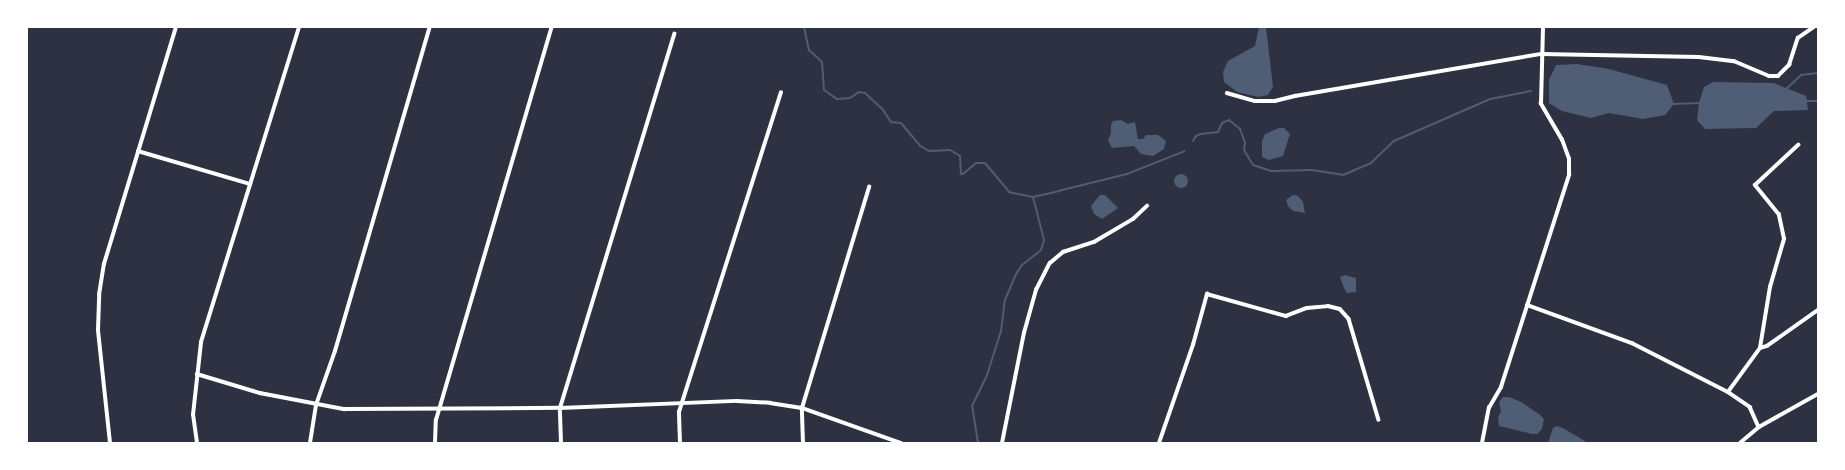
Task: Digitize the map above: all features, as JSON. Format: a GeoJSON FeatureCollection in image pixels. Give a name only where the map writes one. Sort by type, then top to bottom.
{"type":"FeatureCollection","features":[{"type":"Feature","properties":{"kind":"street"},"geometry":{"type":"LineString","coordinates":[[110,443],[98,330],[99,295],[104,264],[176,27]]}},
{"type":"Feature","properties":{"kind":"street"},"geometry":{"type":"LineString","coordinates":[[197,443],[193,415],[197,374],[208,318],[299,27]]}},
{"type":"Feature","properties":{"kind":"street"},"geometry":{"type":"LineString","coordinates":[[310,443],[316,405],[335,351],[430,27]]}},
{"type":"Feature","properties":{"kind":"street"},"geometry":{"type":"LineString","coordinates":[[435,443],[440,410],[552,27]]}},
{"type":"Feature","properties":{"kind":"street"},"geometry":{"type":"LineString","coordinates":[[1482,443],[1489,408],[1501,387],[1526,305],[1569,175],[1568,159],[1562,140],[1541,104],[1543,27]]}},
{"type":"Feature","properties":{"kind":"street"},"geometry":{"type":"LineString","coordinates":[[1227,93],[1254,101],[1275,101],[1295,96],[1542,54],[1699,57],[1734,61],[1769,76],[1778,76],[1789,65],[1798,38],[1814,27]]}},
{"type":"Feature","properties":{"kind":"street"},"geometry":{"type":"LineString","coordinates":[[561,443],[560,408],[674,34]]}},
{"type":"Feature","properties":{"kind":"street"},"geometry":{"type":"LineString","coordinates":[[680,443],[679,412],[781,93]]}},
{"type":"Feature","properties":{"kind":"street"},"geometry":{"type":"LineString","coordinates":[[1728,392],[1760,348],[1770,287],[1784,239],[1779,215],[1755,185],[1798,145]]}},
{"type":"Feature","properties":{"kind":"street"},"geometry":{"type":"LineString","coordinates":[[138,151],[250,184]]}},
{"type":"Feature","properties":{"kind":"street"},"geometry":{"type":"LineString","coordinates":[[803,443],[802,408],[869,187]]}},
{"type":"Feature","properties":{"kind":"street"},"geometry":{"type":"LineString","coordinates":[[1002,443],[1024,332],[1036,290],[1050,263],[1063,252],[1100,238],[1136,217],[1147,206]]}},
{"type":"Feature","properties":{"kind":"street"},"geometry":{"type":"LineString","coordinates":[[1159,443],[1193,345],[1207,294],[1286,316],[1307,308],[1328,306],[1340,309],[1349,319],[1379,420]]}},
{"type":"Feature","properties":{"kind":"street"},"geometry":{"type":"LineString","coordinates":[[1526,305],[1632,343],[1728,392],[1750,408],[1759,427]]}},
{"type":"Feature","properties":{"kind":"street"},"geometry":{"type":"LineString","coordinates":[[1760,348],[1767,346],[1818,310]]}},
{"type":"Feature","properties":{"kind":"street"},"geometry":{"type":"LineString","coordinates":[[197,374],[260,393],[316,405],[344,409],[440,410],[560,408],[737,401],[802,408],[901,443]]}},
{"type":"Feature","properties":{"kind":"street"},"geometry":{"type":"LineString","coordinates":[[1740,443],[1759,427],[1818,394]]}},
{"type":"Feature","properties":{"kind":"water"},"geometry":{"type":"Polygon","coordinates":[[[1259,27],[1266,27],[1273,87],[1268,95],[1258,97],[1237,92],[1224,82],[1223,72],[1228,61],[1255,46],[1259,27]]]}},
{"type":"Feature","properties":{"kind":"water"},"geometry":{"type":"Polygon","coordinates":[[[1577,64],[1609,69],[1667,85],[1674,104],[1665,115],[1643,119],[1609,113],[1591,118],[1562,111],[1549,103],[1549,80],[1556,65],[1577,64]]]}},
{"type":"Feature","properties":{"kind":"water"},"geometry":{"type":"Polygon","coordinates":[[[1713,82],[1774,83],[1806,96],[1808,110],[1774,111],[1756,128],[1705,129],[1697,120],[1699,103],[1704,87],[1713,82]]]}},
{"type":"Feature","properties":{"kind":"water"},"geometry":{"type":"Polygon","coordinates":[[[1121,120],[1128,124],[1135,122],[1138,139],[1143,139],[1146,135],[1158,135],[1166,141],[1164,149],[1153,156],[1141,154],[1134,146],[1112,148],[1108,140],[1111,133],[1111,125],[1113,121],[1121,120]]]}},
{"type":"Feature","properties":{"kind":"water"},"geometry":{"type":"Polygon","coordinates":[[[1279,128],[1284,128],[1290,134],[1283,156],[1269,160],[1262,157],[1262,141],[1265,134],[1279,128]]]}},
{"type":"Feature","properties":{"kind":"water"},"geometry":{"type":"Polygon","coordinates":[[[1178,174],[1184,174],[1188,178],[1188,184],[1184,188],[1178,188],[1174,184],[1174,178],[1178,174]]]}},
{"type":"Feature","properties":{"kind":"water"},"geometry":{"type":"Polygon","coordinates":[[[1100,195],[1105,195],[1118,208],[1102,219],[1094,214],[1091,206],[1100,195]]]}},
{"type":"Feature","properties":{"kind":"water"},"geometry":{"type":"Polygon","coordinates":[[[1293,195],[1298,196],[1303,202],[1305,213],[1293,211],[1288,206],[1286,200],[1293,195]]]}},
{"type":"Feature","properties":{"kind":"water"},"geometry":{"type":"Polygon","coordinates":[[[1345,275],[1356,278],[1356,292],[1347,293],[1340,277],[1345,275]]]}},
{"type":"Feature","properties":{"kind":"water"},"geometry":{"type":"Polygon","coordinates":[[[1503,397],[1509,397],[1521,402],[1539,414],[1544,419],[1542,429],[1537,434],[1532,434],[1499,426],[1498,417],[1501,412],[1499,402],[1503,397]]]}},
{"type":"Feature","properties":{"kind":"water"},"geometry":{"type":"Polygon","coordinates":[[[1557,426],[1588,443],[1548,443],[1553,428],[1557,426]]]}},
{"type":"Feature","properties":{"kind":"waterway"},"geometry":{"type":"LineString","coordinates":[[804,27],[809,50],[822,62],[824,90],[837,99],[850,98],[859,92],[865,93],[883,110],[891,122],[901,123],[920,146],[929,151],[950,150],[960,156],[961,174],[976,163],[985,163],[1009,192],[1033,197],[1127,174],[1185,151]]}},
{"type":"Feature","properties":{"kind":"waterway"},"geometry":{"type":"LineString","coordinates":[[1785,90],[1801,75],[1818,73]]}},
{"type":"Feature","properties":{"kind":"waterway"},"geometry":{"type":"LineString","coordinates":[[1193,141],[1196,136],[1201,134],[1218,132],[1222,123],[1229,120],[1240,129],[1245,143],[1244,150],[1253,165],[1272,171],[1312,170],[1343,175],[1371,163],[1394,141],[1490,99],[1531,91]]}},
{"type":"Feature","properties":{"kind":"waterway"},"geometry":{"type":"LineString","coordinates":[[1805,101],[1818,101]]}},
{"type":"Feature","properties":{"kind":"waterway"},"geometry":{"type":"LineString","coordinates":[[1671,104],[1701,103]]}},
{"type":"Feature","properties":{"kind":"waterway"},"geometry":{"type":"LineString","coordinates":[[978,443],[972,406],[987,375],[1001,331],[1005,300],[1015,276],[1022,265],[1041,250],[1044,240],[1033,197]]}}]}
